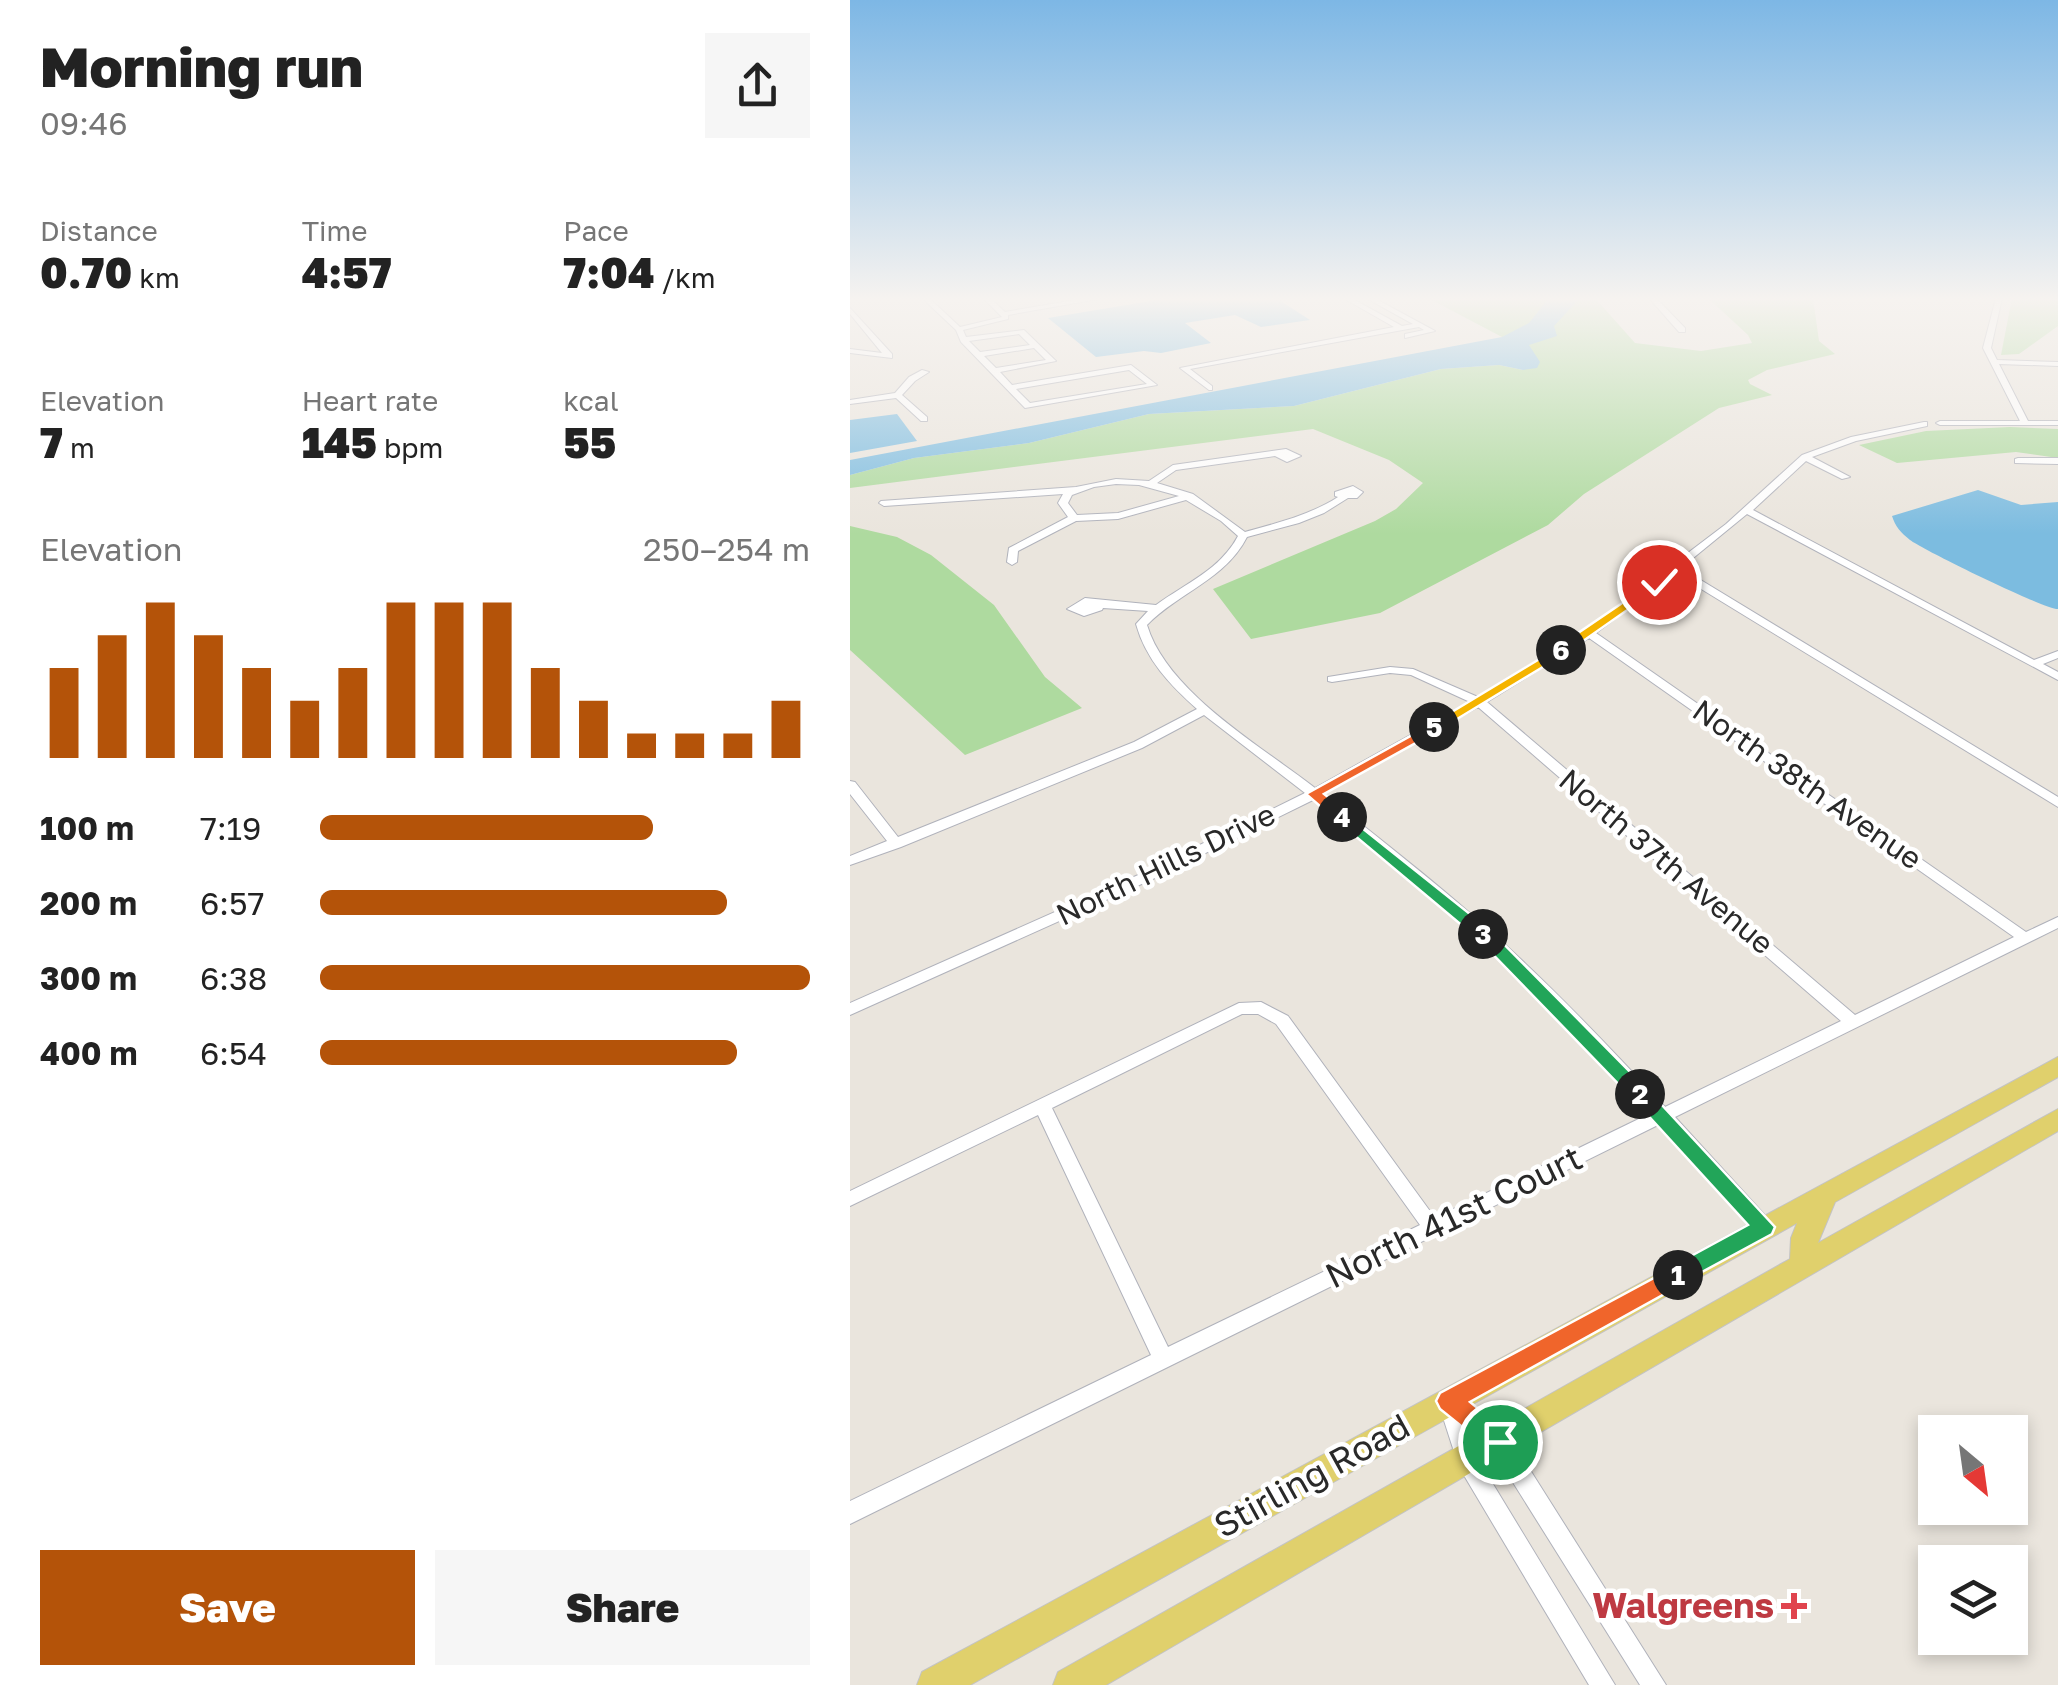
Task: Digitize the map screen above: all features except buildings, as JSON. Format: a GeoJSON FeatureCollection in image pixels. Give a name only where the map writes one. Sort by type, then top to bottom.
{"type":"FeatureCollection","features":[{"type":"Feature","properties":{"kind":"main road","name":"Stirling Road"},"geometry":{"type":"LineString","coordinates":[[935,1685],[2058,1066]]}},
{"type":"Feature","properties":{"kind":"main road","name":"Stirling Road"},"geometry":{"type":"LineString","coordinates":[[1071,1685],[2058,1119]]}},
{"type":"Feature","properties":{"kind":"main road"},"geometry":{"type":"LineString","coordinates":[[1805,1266],[1801,1254],[1805,1239],[1825,1194]]}},
{"type":"Feature","properties":{"kind":"street"},"geometry":{"type":"LineString","coordinates":[[850,402],[898,395],[916,377]]}},
{"type":"Feature","properties":{"kind":"street"},"geometry":{"type":"LineString","coordinates":[[1000,377],[1032,407],[1153,385],[1143,377]]}},
{"type":"Feature","properties":{"kind":"street"},"geometry":{"type":"LineString","coordinates":[[1011,388],[1076,377]]}},
{"type":"Feature","properties":{"kind":"street"},"geometry":{"type":"LineString","coordinates":[[1195,377],[1209,388]]}},
{"type":"Feature","properties":{"kind":"street"},"geometry":{"type":"LineString","coordinates":[[2002,377],[2025,422],[2058,424]]}},
{"type":"Feature","properties":{"kind":"street"},"geometry":{"type":"LineString","coordinates":[[898,395],[924,419]]}},
{"type":"Feature","properties":{"kind":"street","name":"North Hills Drive"},"geometry":{"type":"LineString","coordinates":[[850,1009],[1061,917],[1314,794],[1479,702],[1589,633],[1676,569],[1805,458],[1854,438],[1924,424],[2025,422]]}},
{"type":"Feature","properties":{"kind":"street"},"geometry":{"type":"LineString","coordinates":[[1153,482],[1173,468],[1279,456]]}},
{"type":"Feature","properties":{"kind":"street"},"geometry":{"type":"LineString","coordinates":[[1805,458],[1845,477]]}},
{"type":"Feature","properties":{"kind":"street"},"geometry":{"type":"LineString","coordinates":[[2018,461],[2058,462]]}},
{"type":"Feature","properties":{"kind":"street"},"geometry":{"type":"LineString","coordinates":[[884,503],[1153,482],[1219,512],[1243,534]]}},
{"type":"Feature","properties":{"kind":"street"},"geometry":{"type":"LineString","coordinates":[[1074,518],[1063,503],[1068,493],[1076,490]]}},
{"type":"Feature","properties":{"kind":"street"},"geometry":{"type":"LineString","coordinates":[[1012,562],[1013,550],[1074,518],[1118,516],[1191,496]]}},
{"type":"Feature","properties":{"kind":"street"},"geometry":{"type":"LineString","coordinates":[[1243,534],[1298,519],[1344,497]]}},
{"type":"Feature","properties":{"kind":"street"},"geometry":{"type":"LineString","coordinates":[[1748,511],[2058,678]]}},
{"type":"Feature","properties":{"kind":"street"},"geometry":{"type":"LineString","coordinates":[[1243,534],[1235,555],[1208,577],[1154,608],[1141,624],[1142,637],[1165,669],[1206,710],[1471,922],[1540,988],[1764,1227]]}},
{"type":"Feature","properties":{"kind":"street"},"geometry":{"type":"LineString","coordinates":[[1676,569],[2058,803]]}},
{"type":"Feature","properties":{"kind":"street"},"geometry":{"type":"LineString","coordinates":[[1098,604],[1154,608]]}},
{"type":"Feature","properties":{"kind":"street","name":"North 38th Avenue"},"geometry":{"type":"LineString","coordinates":[[1589,633],[2025,938]]}},
{"type":"Feature","properties":{"kind":"street"},"geometry":{"type":"LineString","coordinates":[[2033,664],[2058,654]]}},
{"type":"Feature","properties":{"kind":"street","name":"North 37th Avenue"},"geometry":{"type":"LineString","coordinates":[[1332,679],[1390,670],[1413,672],[1479,702],[1853,1022]]}},
{"type":"Feature","properties":{"kind":"street"},"geometry":{"type":"LineString","coordinates":[[850,861],[1138,745],[1206,710]]}},
{"type":"Feature","properties":{"kind":"street"},"geometry":{"type":"LineString","coordinates":[[850,785],[896,844]]}},
{"type":"Feature","properties":{"kind":"street","name":"North 41st Court"},"geometry":{"type":"LineString","coordinates":[[850,1513],[2058,922]]}},
{"type":"Feature","properties":{"kind":"street"},"geometry":{"type":"LineString","coordinates":[[850,1199],[1239,1009],[1261,1008],[1282,1020],[1432,1228]]}},
{"type":"Feature","properties":{"kind":"street"},"geometry":{"type":"LineString","coordinates":[[1043,1107],[1163,1358]]}},
{"type":"Feature","properties":{"kind":"street"},"geometry":{"type":"LineString","coordinates":[[1449,1401],[1500,1442],[1654,1685]]}},
{"type":"Feature","properties":{"kind":"street"},"geometry":{"type":"LineString","coordinates":[[1449,1401],[1467,1460],[1603,1685]]}},
{"type":"Feature","properties":{"kind":"green space"},"geometry":{"type":"Polygon","coordinates":[[[1411,377],[1754,377],[1748,380],[1750,384],[1772,395],[1719,408],[1584,494],[1548,525],[1380,613],[1251,639],[1213,589],[1375,521],[1396,509],[1423,483],[1389,460],[1313,429],[850,488],[850,475],[914,458],[1029,443],[1149,414],[1294,406],[1411,377]]]}},
{"type":"Feature","properties":{"kind":"green space"},"geometry":{"type":"Polygon","coordinates":[[[2058,429],[2058,458],[2016,452],[1897,463],[1859,445],[1926,431],[2058,429]]]}},
{"type":"Feature","properties":{"kind":"green space"},"geometry":{"type":"Polygon","coordinates":[[[850,526],[897,537],[931,555],[994,605],[1045,677],[1082,708],[965,755],[850,650],[850,526]]]}},
{"type":"Feature","properties":{"kind":"water"},"geometry":{"type":"Polygon","coordinates":[[[1292,377],[1411,377],[1294,406],[1149,414],[1029,443],[914,458],[850,475],[850,460],[1292,377]]]}},
{"type":"Feature","properties":{"kind":"water"},"geometry":{"type":"Polygon","coordinates":[[[897,414],[917,441],[850,453],[850,420],[897,414]]]}},
{"type":"Feature","properties":{"kind":"water"},"geometry":{"type":"Polygon","coordinates":[[[1978,490],[2021,505],[2058,502],[2058,609],[2010,591],[1920,546],[1901,532],[1892,516],[1978,490]]]}},
{"type":"Feature","properties":{"kind":"place","name":"Walgreens"},"geometry":{"type":"Point","coordinates":[1794,1606]}},
{"type":"Feature","properties":{"kind":"route"},"geometry":{"type":"LineString","coordinates":[[1500,1442],[1449,1401],[1764,1227],[1540,988],[1471,922],[1314,794],[1479,702],[1589,633],[1659,582]]}}]}
